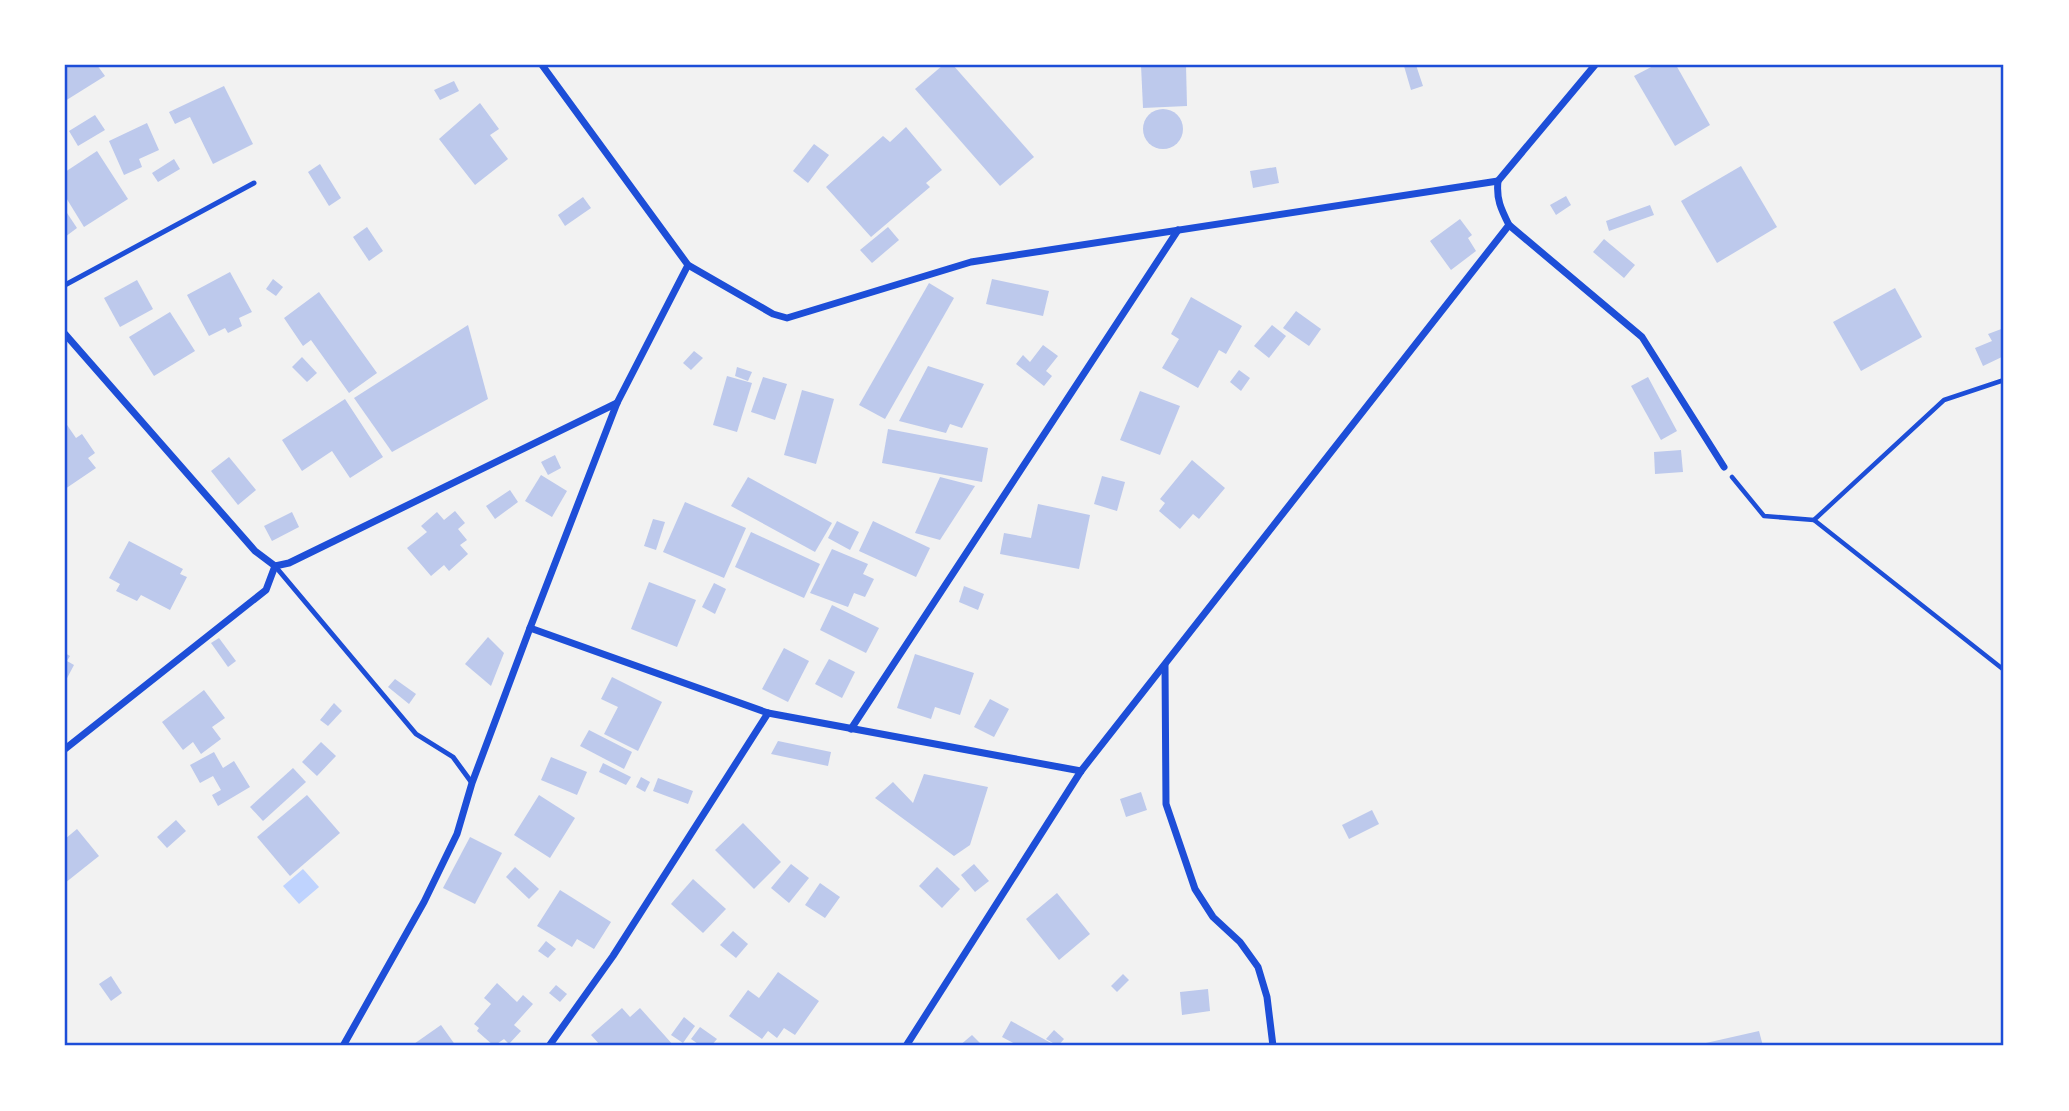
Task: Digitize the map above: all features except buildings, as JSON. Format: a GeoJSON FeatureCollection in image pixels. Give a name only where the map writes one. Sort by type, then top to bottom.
{"type":"FeatureCollection","features":[{"type":"Feature","properties":{"kind":"street"},"geometry":{"type":"LineString","coordinates":[[542,65],[688,265],[773,314],[788,318],[959,264],[1498,181]]}},
{"type":"Feature","properties":{"kind":"street"},"geometry":{"type":"LineString","coordinates":[[1595,65],[1498,181],[1497,196],[1509,225],[1642,337],[1724,467]]}},
{"type":"Feature","properties":{"kind":"street"},"geometry":{"type":"LineString","coordinates":[[906,1046],[1081,771],[1509,225]]}},
{"type":"Feature","properties":{"kind":"street"},"geometry":{"type":"LineString","coordinates":[[851,729],[1178,230]]}},
{"type":"Feature","properties":{"kind":"street"},"geometry":{"type":"LineString","coordinates":[[346,1045],[457,834],[472,783],[617,403],[688,265]]}},
{"type":"Feature","properties":{"kind":"street"},"geometry":{"type":"LineString","coordinates":[[65,334],[255,551],[275,566],[289,563],[617,403]]}},
{"type":"Feature","properties":{"kind":"street"},"geometry":{"type":"LineString","coordinates":[[65,748],[266,590],[275,566]]}},
{"type":"Feature","properties":{"kind":"street"},"geometry":{"type":"LineString","coordinates":[[530,628],[768,713],[1081,771]]}},
{"type":"Feature","properties":{"kind":"street"},"geometry":{"type":"LineString","coordinates":[[1165,664],[1166,804],[1195,889],[1213,916],[1240,942],[1258,967],[1268,998],[1273,1046]]}},
{"type":"Feature","properties":{"kind":"street"},"geometry":{"type":"LineString","coordinates":[[549,1046],[612,956],[768,713]]}},
{"type":"Feature","properties":{"kind":"lane"},"geometry":{"type":"LineString","coordinates":[[65,285],[254,183]]}},
{"type":"Feature","properties":{"kind":"lane"},"geometry":{"type":"LineString","coordinates":[[275,566],[416,734],[453,757],[472,783]]}},
{"type":"Feature","properties":{"kind":"path"},"geometry":{"type":"LineString","coordinates":[[1814,520],[1944,400],[2004,380]]}},
{"type":"Feature","properties":{"kind":"path"},"geometry":{"type":"LineString","coordinates":[[1724,467],[1764,516],[1814,520],[2004,670]]}},
{"type":"Feature","properties":{"kind":"water"},"geometry":{"type":"Polygon","coordinates":[[[303,869],[319,887],[299,904],[283,886],[303,869]]]}}]}
